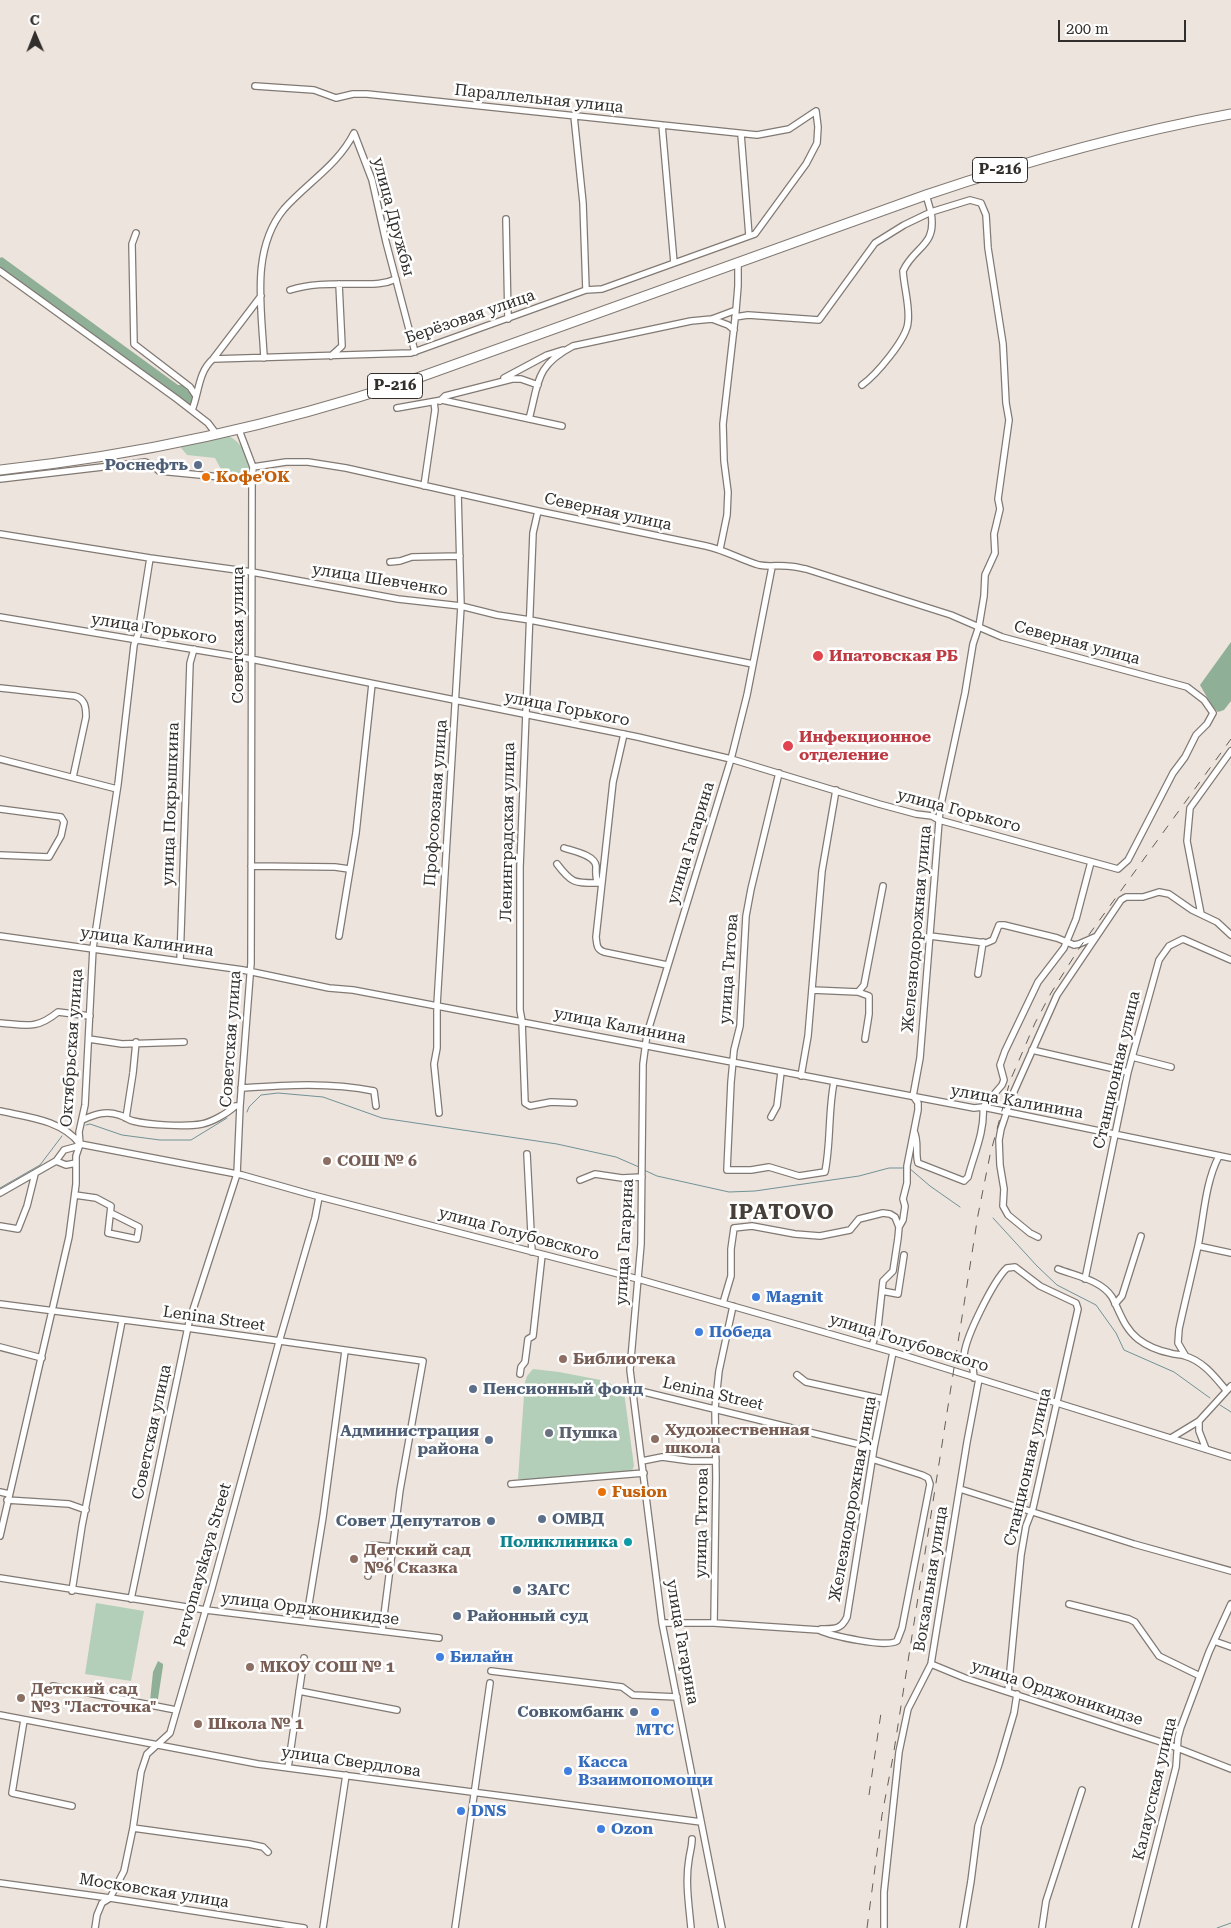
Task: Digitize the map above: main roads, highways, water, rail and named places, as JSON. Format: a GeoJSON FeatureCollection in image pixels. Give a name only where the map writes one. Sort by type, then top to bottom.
{"type":"FeatureCollection","features":[{"type":"Feature","properties":{"kind":"highway","name":"Р-216"},"geometry":{"type":"LineString","coordinates":[[0,470],[110,456],[217,435],[409,381],[926,195],[1010,167],[1094,143],[1231,114]]}},
{"type":"Feature","properties":{"kind":"waterway"},"geometry":{"type":"LineString","coordinates":[[247,1112],[249,1107],[261,1095],[278,1093],[323,1097],[382,1118],[557,1144],[616,1157],[639,1167]]}},
{"type":"Feature","properties":{"kind":"waterway"},"geometry":{"type":"LineString","coordinates":[[86,1125],[90,1124],[122,1135],[160,1140],[191,1140],[227,1118]]}},
{"type":"Feature","properties":{"kind":"waterway"},"geometry":{"type":"LineString","coordinates":[[0,1188],[40,1165],[62,1136]]}},
{"type":"Feature","properties":{"kind":"waterway"},"geometry":{"type":"LineString","coordinates":[[644,1170],[657,1176],[729,1192],[755,1191],[859,1176],[889,1168],[905,1168]]}},
{"type":"Feature","properties":{"kind":"waterway"},"geometry":{"type":"LineString","coordinates":[[909,1168],[930,1186],[960,1207]]}},
{"type":"Feature","properties":{"kind":"waterway"},"geometry":{"type":"LineString","coordinates":[[993,1218],[1057,1285],[1096,1305],[1116,1333],[1124,1350],[1174,1372],[1210,1398]]}},
{"type":"Feature","properties":{"kind":"waterway"},"geometry":{"type":"LineString","coordinates":[[1220,1405],[1231,1412]]}},
{"type":"Feature","properties":{"kind":"waterway"},"geometry":{"type":"LineString","coordinates":[[1217,1928],[1231,1923]]}},
{"type":"Feature","properties":{"kind":"railway"},"geometry":{"type":"LineString","coordinates":[[867,1928],[882,1815],[893,1757],[978,1215],[990,1155],[1010,1081],[1035,1023],[1051,993],[1080,947],[1231,739]]}},
{"type":"Feature","properties":{"kind":"railway"},"geometry":{"type":"LineString","coordinates":[[869,1795],[882,1706]]}},
{"type":"Feature","properties":{"kind":"place","name":"Роснефть"},"geometry":{"type":"Point","coordinates":[198,465]}},
{"type":"Feature","properties":{"kind":"place","name":"Кофе'ОК"},"geometry":{"type":"Point","coordinates":[206,477]}},
{"type":"Feature","properties":{"kind":"place","name":"Ипатовская РБ"},"geometry":{"type":"Point","coordinates":[818,656]}},
{"type":"Feature","properties":{"kind":"place","name":"Инфекционное отделение"},"geometry":{"type":"Point","coordinates":[788,746]}},
{"type":"Feature","properties":{"kind":"place","name":"СОШ № 6"},"geometry":{"type":"Point","coordinates":[327,1161]}},
{"type":"Feature","properties":{"kind":"place","name":"Magnit"},"geometry":{"type":"Point","coordinates":[756,1297]}},
{"type":"Feature","properties":{"kind":"place","name":"Победа"},"geometry":{"type":"Point","coordinates":[699,1332]}},
{"type":"Feature","properties":{"kind":"place","name":"Библиотека"},"geometry":{"type":"Point","coordinates":[563,1359]}},
{"type":"Feature","properties":{"kind":"place","name":"Пенсионный фонд"},"geometry":{"type":"Point","coordinates":[473,1389]}},
{"type":"Feature","properties":{"kind":"place","name":"Пушка"},"geometry":{"type":"Point","coordinates":[549,1433]}},
{"type":"Feature","properties":{"kind":"place","name":"Художественная школа"},"geometry":{"type":"Point","coordinates":[655,1439]}},
{"type":"Feature","properties":{"kind":"place","name":"Администрация района"},"geometry":{"type":"Point","coordinates":[489,1440]}},
{"type":"Feature","properties":{"kind":"place","name":"Fusion"},"geometry":{"type":"Point","coordinates":[602,1492]}},
{"type":"Feature","properties":{"kind":"place","name":"ОМВД"},"geometry":{"type":"Point","coordinates":[542,1519]}},
{"type":"Feature","properties":{"kind":"place","name":"Совет Депутатов"},"geometry":{"type":"Point","coordinates":[491,1521]}},
{"type":"Feature","properties":{"kind":"place","name":"Поликлиника"},"geometry":{"type":"Point","coordinates":[628,1542]}},
{"type":"Feature","properties":{"kind":"place","name":"Детский сад №6 Сказка"},"geometry":{"type":"Point","coordinates":[354,1559]}},
{"type":"Feature","properties":{"kind":"place","name":"ЗАГС"},"geometry":{"type":"Point","coordinates":[517,1590]}},
{"type":"Feature","properties":{"kind":"place","name":"Районный суд"},"geometry":{"type":"Point","coordinates":[457,1616]}},
{"type":"Feature","properties":{"kind":"place","name":"Билайн"},"geometry":{"type":"Point","coordinates":[440,1657]}},
{"type":"Feature","properties":{"kind":"place","name":"МКОУ СОШ № 1"},"geometry":{"type":"Point","coordinates":[250,1667]}},
{"type":"Feature","properties":{"kind":"place","name":"Детский сад №3 \"Ласточка\""},"geometry":{"type":"Point","coordinates":[21,1698]}},
{"type":"Feature","properties":{"kind":"place","name":"Совкомбанк"},"geometry":{"type":"Point","coordinates":[634,1712]}},
{"type":"Feature","properties":{"kind":"place","name":"МТС"},"geometry":{"type":"Point","coordinates":[655,1712]}},
{"type":"Feature","properties":{"kind":"place","name":"Школа № 1"},"geometry":{"type":"Point","coordinates":[198,1724]}},
{"type":"Feature","properties":{"kind":"place","name":"Касса Взаимопомощи"},"geometry":{"type":"Point","coordinates":[568,1771]}},
{"type":"Feature","properties":{"kind":"place","name":"DNS"},"geometry":{"type":"Point","coordinates":[461,1811]}},
{"type":"Feature","properties":{"kind":"place","name":"Ozon"},"geometry":{"type":"Point","coordinates":[601,1829]}},
{"type":"Feature","properties":{"kind":"district","name":"IPATOVO"},"geometry":{"type":"Point","coordinates":[782,1213]}}]}
